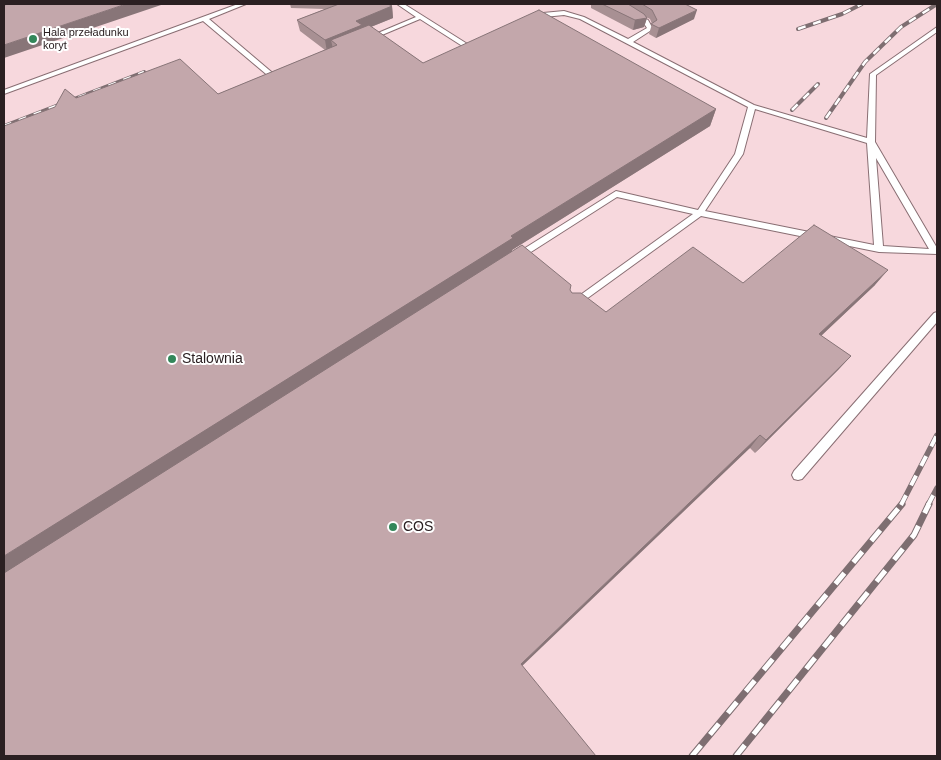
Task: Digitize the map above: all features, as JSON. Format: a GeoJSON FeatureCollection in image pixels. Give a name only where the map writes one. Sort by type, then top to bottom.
{"type":"FeatureCollection","features":[{"type":"Feature","properties":{"kind":"lane"},"geometry":{"type":"LineString","coordinates":[[4,92],[244,4]]}},
{"type":"Feature","properties":{"kind":"lane"},"geometry":{"type":"LineString","coordinates":[[400,4],[469,48],[477,45]]}},
{"type":"Feature","properties":{"kind":"lane"},"geometry":{"type":"LineString","coordinates":[[617,4],[646,21],[650,28],[628,42]]}},
{"type":"Feature","properties":{"kind":"lane"},"geometry":{"type":"LineString","coordinates":[[526,22],[543,15],[564,13],[582,18],[752,106],[871,142],[936,254]]}},
{"type":"Feature","properties":{"kind":"lane"},"geometry":{"type":"LineString","coordinates":[[356,44],[420,17]]}},
{"type":"Feature","properties":{"kind":"lane"},"geometry":{"type":"LineString","coordinates":[[204,18],[274,78],[283,74]]}},
{"type":"Feature","properties":{"kind":"lane"},"geometry":{"type":"LineString","coordinates":[[879,249],[871,142],[873,74],[937,29]]}},
{"type":"Feature","properties":{"kind":"lane"},"geometry":{"type":"LineString","coordinates":[[574,304],[700,213],[739,154],[752,106]]}},
{"type":"Feature","properties":{"kind":"lane"},"geometry":{"type":"LineString","coordinates":[[507,263],[616,194],[879,249],[936,254]]}},
{"type":"Feature","properties":{"kind":"lane"},"geometry":{"type":"LineString","coordinates":[[798,475],[937,316]]}},
{"type":"Feature","properties":{"kind":"shaded area"},"geometry":{"type":"Polygon","coordinates":[[[4,4],[937,4],[937,756],[4,756],[4,4]]]}},
{"type":"Feature","properties":{"kind":"building"},"geometry":{"type":"Polygon","coordinates":[[[126,4],[4,45],[4,5],[126,4]]]}},
{"type":"Feature","properties":{"kind":"building"},"geometry":{"type":"Polygon","coordinates":[[[339,4],[388,4],[392,6],[356,21],[362,25],[325,40],[297,20],[339,4]]]}},
{"type":"Feature","properties":{"kind":"building"},"geometry":{"type":"Polygon","coordinates":[[[602,4],[628,4],[647,18],[635,20],[602,4]]]}},
{"type":"Feature","properties":{"kind":"building"},"geometry":{"type":"Polygon","coordinates":[[[642,4],[685,4],[697,10],[659,28],[651,24],[657,20],[652,10],[642,4]]]}},
{"type":"Feature","properties":{"kind":"building","name":"Stalownia"},"geometry":{"type":"Polygon","coordinates":[[[539,10],[716,109],[4,556],[4,126],[55,107],[65,89],[76,98],[180,59],[218,94],[337,45],[331,40],[369,25],[423,63],[539,10]]]}},
{"type":"Feature","properties":{"kind":"building","name":"COS"},"geometry":{"type":"Polygon","coordinates":[[[814,225],[888,270],[819,334],[851,356],[766,440],[760,435],[521,664],[596,756],[4,756],[4,573],[522,245],[571,285],[570,290],[572,293],[581,293],[606,312],[693,247],[743,283],[814,225]]]}},
{"type":"Feature","properties":{"kind":"railway"},"geometry":{"type":"LineString","coordinates":[[798,29],[842,14],[862,4]]}},
{"type":"Feature","properties":{"kind":"railway"},"geometry":{"type":"LineString","coordinates":[[826,118],[865,62],[901,27],[937,4]]}},
{"type":"Feature","properties":{"kind":"railway"},"geometry":{"type":"LineString","coordinates":[[4,126],[144,72]]}},
{"type":"Feature","properties":{"kind":"railway"},"geometry":{"type":"LineString","coordinates":[[792,110],[818,84]]}},
{"type":"Feature","properties":{"kind":"railway"},"geometry":{"type":"LineString","coordinates":[[901,505],[937,435]]}},
{"type":"Feature","properties":{"kind":"railway"},"geometry":{"type":"LineString","coordinates":[[928,505],[937,488]]}},
{"type":"Feature","properties":{"kind":"railway"},"geometry":{"type":"LineString","coordinates":[[692,756],[902,504]]}},
{"type":"Feature","properties":{"kind":"railway"},"geometry":{"type":"LineString","coordinates":[[736,756],[914,535],[929,504]]}},
{"type":"Feature","properties":{"kind":"place","name":"Hala przeładunku koryt"},"geometry":{"type":"Point","coordinates":[33,39]}},
{"type":"Feature","properties":{"kind":"place","name":"Stalownia"},"geometry":{"type":"Point","coordinates":[172,359]}},
{"type":"Feature","properties":{"kind":"place","name":"COS"},"geometry":{"type":"Point","coordinates":[393,527]}}]}
